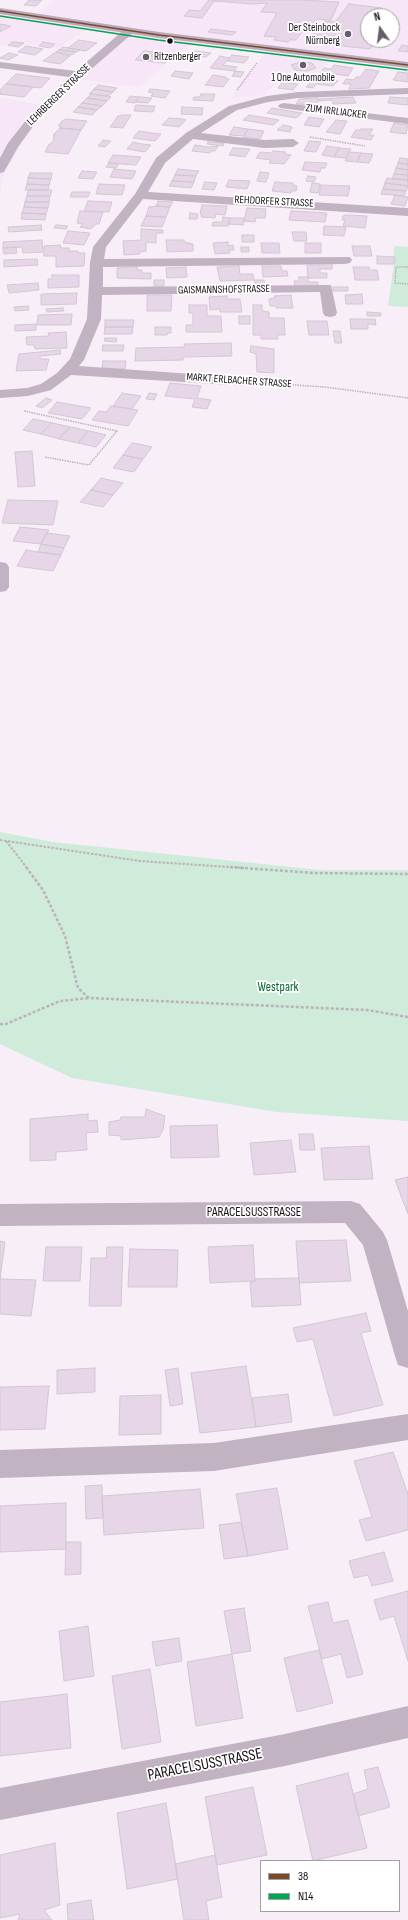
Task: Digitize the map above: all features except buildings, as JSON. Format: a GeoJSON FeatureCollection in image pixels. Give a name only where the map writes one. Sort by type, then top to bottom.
{"type":"FeatureCollection","features":[{"type":"Feature","properties":{"kind":"main road"},"geometry":{"type":"LineString","coordinates":[[0,11],[129,31],[408,65]]}},
{"type":"Feature","properties":{"kind":"street","name":"LEHRBERGER STRASSE"},"geometry":{"type":"LineString","coordinates":[[0,169],[9,151],[27,125],[78,75],[129,31]]}},
{"type":"Feature","properties":{"kind":"street"},"geometry":{"type":"LineString","coordinates":[[0,65],[78,75]]}},
{"type":"Feature","properties":{"kind":"street"},"geometry":{"type":"LineString","coordinates":[[0,394],[37,390],[55,382],[69,370],[77,360],[94,318],[97,263],[100,247],[140,195],[160,161],[190,135],[233,108],[267,99],[298,95],[408,91]]}},
{"type":"Feature","properties":{"kind":"street","name":"ZUM IRRLIACKER"},"geometry":{"type":"LineString","coordinates":[[267,99],[277,105],[408,121]]}},
{"type":"Feature","properties":{"kind":"street"},"geometry":{"type":"LineString","coordinates":[[190,135],[264,144],[293,143]]}},
{"type":"Feature","properties":{"kind":"street","name":"REHDORFER STRASSE"},"geometry":{"type":"LineString","coordinates":[[140,195],[408,212]]}},
{"type":"Feature","properties":{"kind":"street"},"geometry":{"type":"LineString","coordinates":[[97,263],[345,260]]}},
{"type":"Feature","properties":{"kind":"street","name":"GAISMANNSHOFSTRASSE"},"geometry":{"type":"LineString","coordinates":[[96,291],[326,288],[330,313]]}},
{"type":"Feature","properties":{"kind":"street","name":"MARKT ERLBACHER STRASSE"},"geometry":{"type":"LineString","coordinates":[[69,370],[249,382]]}},
{"type":"Feature","properties":{"kind":"street"},"geometry":{"type":"LineString","coordinates":[[0,567],[0,586]]}},
{"type":"Feature","properties":{"kind":"street","name":"PARACELSUSSTRASSE"},"geometry":{"type":"LineString","coordinates":[[0,1214],[351,1212],[374,1240],[408,1356]]}},
{"type":"Feature","properties":{"kind":"street"},"geometry":{"type":"LineString","coordinates":[[0,1464],[214,1457],[408,1427]]}},
{"type":"Feature","properties":{"kind":"street","name":"PARACELSUSSTRASSE"},"geometry":{"type":"LineString","coordinates":[[0,1804],[286,1750],[408,1722]]}},
{"type":"Feature","properties":{"kind":"path"},"geometry":{"type":"LineString","coordinates":[[233,108],[231,98],[260,58]]}},
{"type":"Feature","properties":{"kind":"path"},"geometry":{"type":"LineString","coordinates":[[293,143],[311,137],[365,146]]}},
{"type":"Feature","properties":{"kind":"path"},"geometry":{"type":"LineString","coordinates":[[408,267],[396,267],[395,283],[408,284]]}},
{"type":"Feature","properties":{"kind":"path","name":"MARKT ERLBACHER STRASSE"},"geometry":{"type":"LineString","coordinates":[[249,382],[325,387],[408,398]]}},
{"type":"Feature","properties":{"kind":"path"},"geometry":{"type":"LineString","coordinates":[[17,409],[117,431],[89,465],[45,457]]}},
{"type":"Feature","properties":{"kind":"path"},"geometry":{"type":"LineString","coordinates":[[0,840],[140,861],[314,873],[408,874]]}},
{"type":"Feature","properties":{"kind":"path"},"geometry":{"type":"LineString","coordinates":[[6,841],[43,890],[65,936],[78,988],[89,998]]}},
{"type":"Feature","properties":{"kind":"path"},"geometry":{"type":"LineString","coordinates":[[0,1024],[6,1024],[60,1001],[89,998],[367,1010],[408,1017]]}},
{"type":"Feature","properties":{"kind":"shaded area"},"geometry":{"type":"Polygon","coordinates":[[[54,0],[408,0],[408,66],[333,57],[317,76],[287,72],[264,95],[231,98],[268,49],[193,42],[139,87],[78,79],[127,35],[85,29],[58,49],[24,44],[18,48],[0,44],[0,11],[37,17],[54,0]]]}},
{"type":"Feature","properties":{"kind":"shaded area"},"geometry":{"type":"Polygon","coordinates":[[[0,98],[52,106],[25,138],[4,173],[0,196],[0,98]]]}},
{"type":"Feature","properties":{"kind":"green space"},"geometry":{"type":"Polygon","coordinates":[[[394,246],[408,247],[408,307],[388,306],[394,264],[394,246]]]}},
{"type":"Feature","properties":{"kind":"green space","name":"Westpark"},"geometry":{"type":"Polygon","coordinates":[[[0,832],[53,842],[320,870],[408,870],[408,1121],[277,1112],[72,1078],[0,1044],[0,832]]]}},
{"type":"Feature","properties":{"kind":"transit line","name":"38"},"geometry":{"type":"LineString","coordinates":[[0,11],[159,35],[408,65]]}},
{"type":"Feature","properties":{"kind":"transit line","name":"N14"},"geometry":{"type":"LineString","coordinates":[[0,16],[158,40],[407,70]]}},
{"type":"Feature","properties":{"kind":"place","name":"Der Steinbock Nürnberg"},"geometry":{"type":"Point","coordinates":[348,34]}},
{"type":"Feature","properties":{"kind":"place","name":"Ritzenberger"},"geometry":{"type":"Point","coordinates":[146,57]}},
{"type":"Feature","properties":{"kind":"place","name":"1 One Automobile"},"geometry":{"type":"Point","coordinates":[303,65]}}]}
